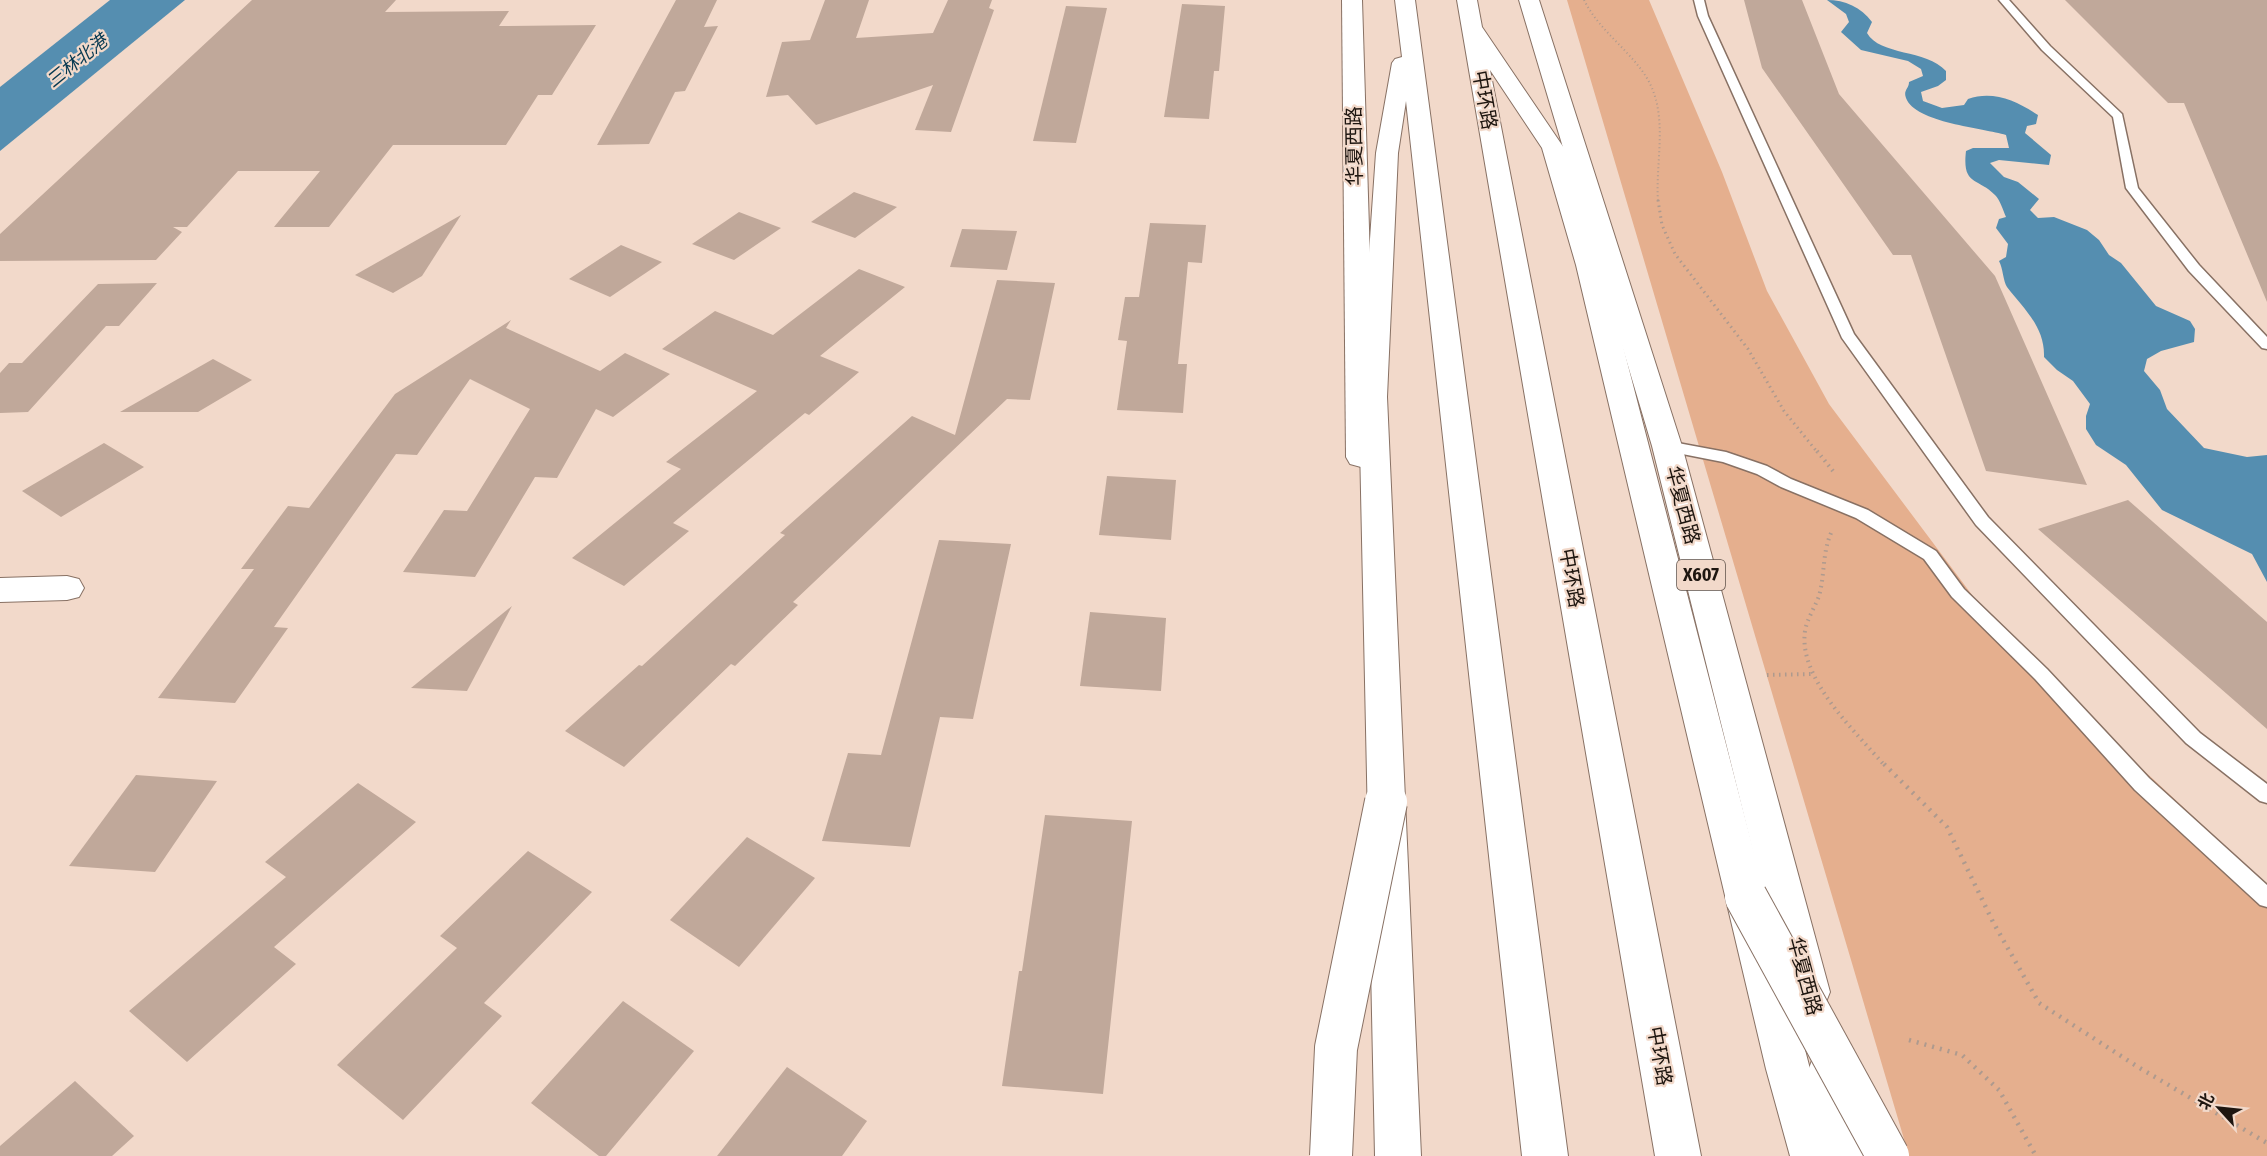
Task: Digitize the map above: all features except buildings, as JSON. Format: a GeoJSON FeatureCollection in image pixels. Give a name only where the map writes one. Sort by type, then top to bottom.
{"type":"FeatureCollection","features":[{"type":"Feature","properties":{"kind":"main road","name":"华夏西路"},"geometry":{"type":"LineString","coordinates":[[1352,0],[1356,332],[1385,1156]]}},
{"type":"Feature","properties":{"kind":"main road","name":"华夏西路"},"geometry":{"type":"LineString","coordinates":[[1529,0],[1667,446],[1852,1156]]}},
{"type":"Feature","properties":{"kind":"main road"},"geometry":{"type":"LineString","coordinates":[[1398,1156],[1373,397],[1387,153],[1406,13]]}},
{"type":"Feature","properties":{"kind":"main road"},"geometry":{"type":"LineString","coordinates":[[1406,13],[1545,1156]]}},
{"type":"Feature","properties":{"kind":"main road"},"geometry":{"type":"LineString","coordinates":[[1469,14],[1553,148],[1589,265],[1788,1069],[1813,1156]]}},
{"type":"Feature","properties":{"kind":"main road","name":"中环路"},"geometry":{"type":"LineString","coordinates":[[1469,14],[1678,1156]]}},
{"type":"Feature","properties":{"kind":"main road"},"geometry":{"type":"LineString","coordinates":[[0,590],[67,588]]}},
{"type":"Feature","properties":{"kind":"main road"},"geometry":{"type":"LineString","coordinates":[[1331,1156],[1336,1048],[1386,802]]}},
{"type":"Feature","properties":{"kind":"main road"},"geometry":{"type":"LineString","coordinates":[[1746,897],[1888,1156]]}},
{"type":"Feature","properties":{"kind":"lane"},"geometry":{"type":"LineString","coordinates":[[1699,0],[1703,16],[1847,335],[1982,521],[2193,738],[2267,795]]}},
{"type":"Feature","properties":{"kind":"lane"},"geometry":{"type":"LineString","coordinates":[[2004,0],[2046,48],[2118,116],[2132,188],[2194,268],[2267,345]]}},
{"type":"Feature","properties":{"kind":"lane"},"geometry":{"type":"LineString","coordinates":[[1667,446],[1725,457],[1762,470],[1881,525],[1930,555],[1958,593],[2041,674],[2142,784],[2267,898]]}},
{"type":"Feature","properties":{"kind":"path"},"geometry":{"type":"LineString","coordinates":[[1584,0],[1588,10],[1603,31],[1630,57],[1651,85],[1658,108],[1661,225],[1672,246],[1687,270],[1747,348],[1783,410],[1849,491],[1824,549],[1819,595],[1804,631],[1811,674],[1844,718],[1889,770],[1947,827],[1993,922],[2038,1004],[2138,1067],[2267,1143]]}},
{"type":"Feature","properties":{"kind":"path"},"geometry":{"type":"LineString","coordinates":[[1909,1040],[1962,1055],[1999,1090],[2036,1156]]}},
{"type":"Feature","properties":{"kind":"shaded area"},"geometry":{"type":"Polygon","coordinates":[[[1567,0],[1649,0],[1722,172],[1767,291],[1829,404],[2011,647],[2267,885],[2267,1156],[1909,1156],[1567,0]]]}},
{"type":"Feature","properties":{"kind":"water","name":"三林北港"},"geometry":{"type":"Polygon","coordinates":[[[110,0],[185,0],[0,151],[0,87],[110,0]]]}},
{"type":"Feature","properties":{"kind":"water"},"geometry":{"type":"Polygon","coordinates":[[[1827,0],[1846,3],[1863,12],[1872,22],[1867,33],[1882,46],[1927,59],[1946,71],[1946,80],[1938,86],[1921,92],[1923,101],[1942,108],[1964,105],[1968,99],[1977,97],[1996,96],[2022,105],[2038,115],[2036,124],[2027,126],[2025,133],[2051,155],[2049,165],[1999,160],[1990,163],[2004,177],[2018,182],[2039,199],[2030,210],[2038,218],[2054,217],[2087,230],[2099,240],[2109,255],[2121,263],[2156,306],[2190,321],[2195,329],[2194,342],[2161,351],[2147,359],[2144,371],[2160,390],[2167,409],[2204,448],[2247,457],[2267,455],[2267,582],[2252,554],[2162,510],[2126,465],[2096,445],[2086,429],[2086,416],[2090,404],[2073,381],[2044,357],[2041,336],[2037,327],[2007,287],[1999,261],[2006,257],[2008,244],[1996,228],[1999,219],[2006,217],[2001,205],[1995,195],[1972,179],[1966,170],[1966,151],[1973,148],[2009,148],[2006,135],[1936,119],[1912,106],[1905,95],[1909,82],[1923,76],[1921,69],[1908,61],[1861,50],[1841,32],[1849,22],[1846,14],[1827,0]]]}}]}
